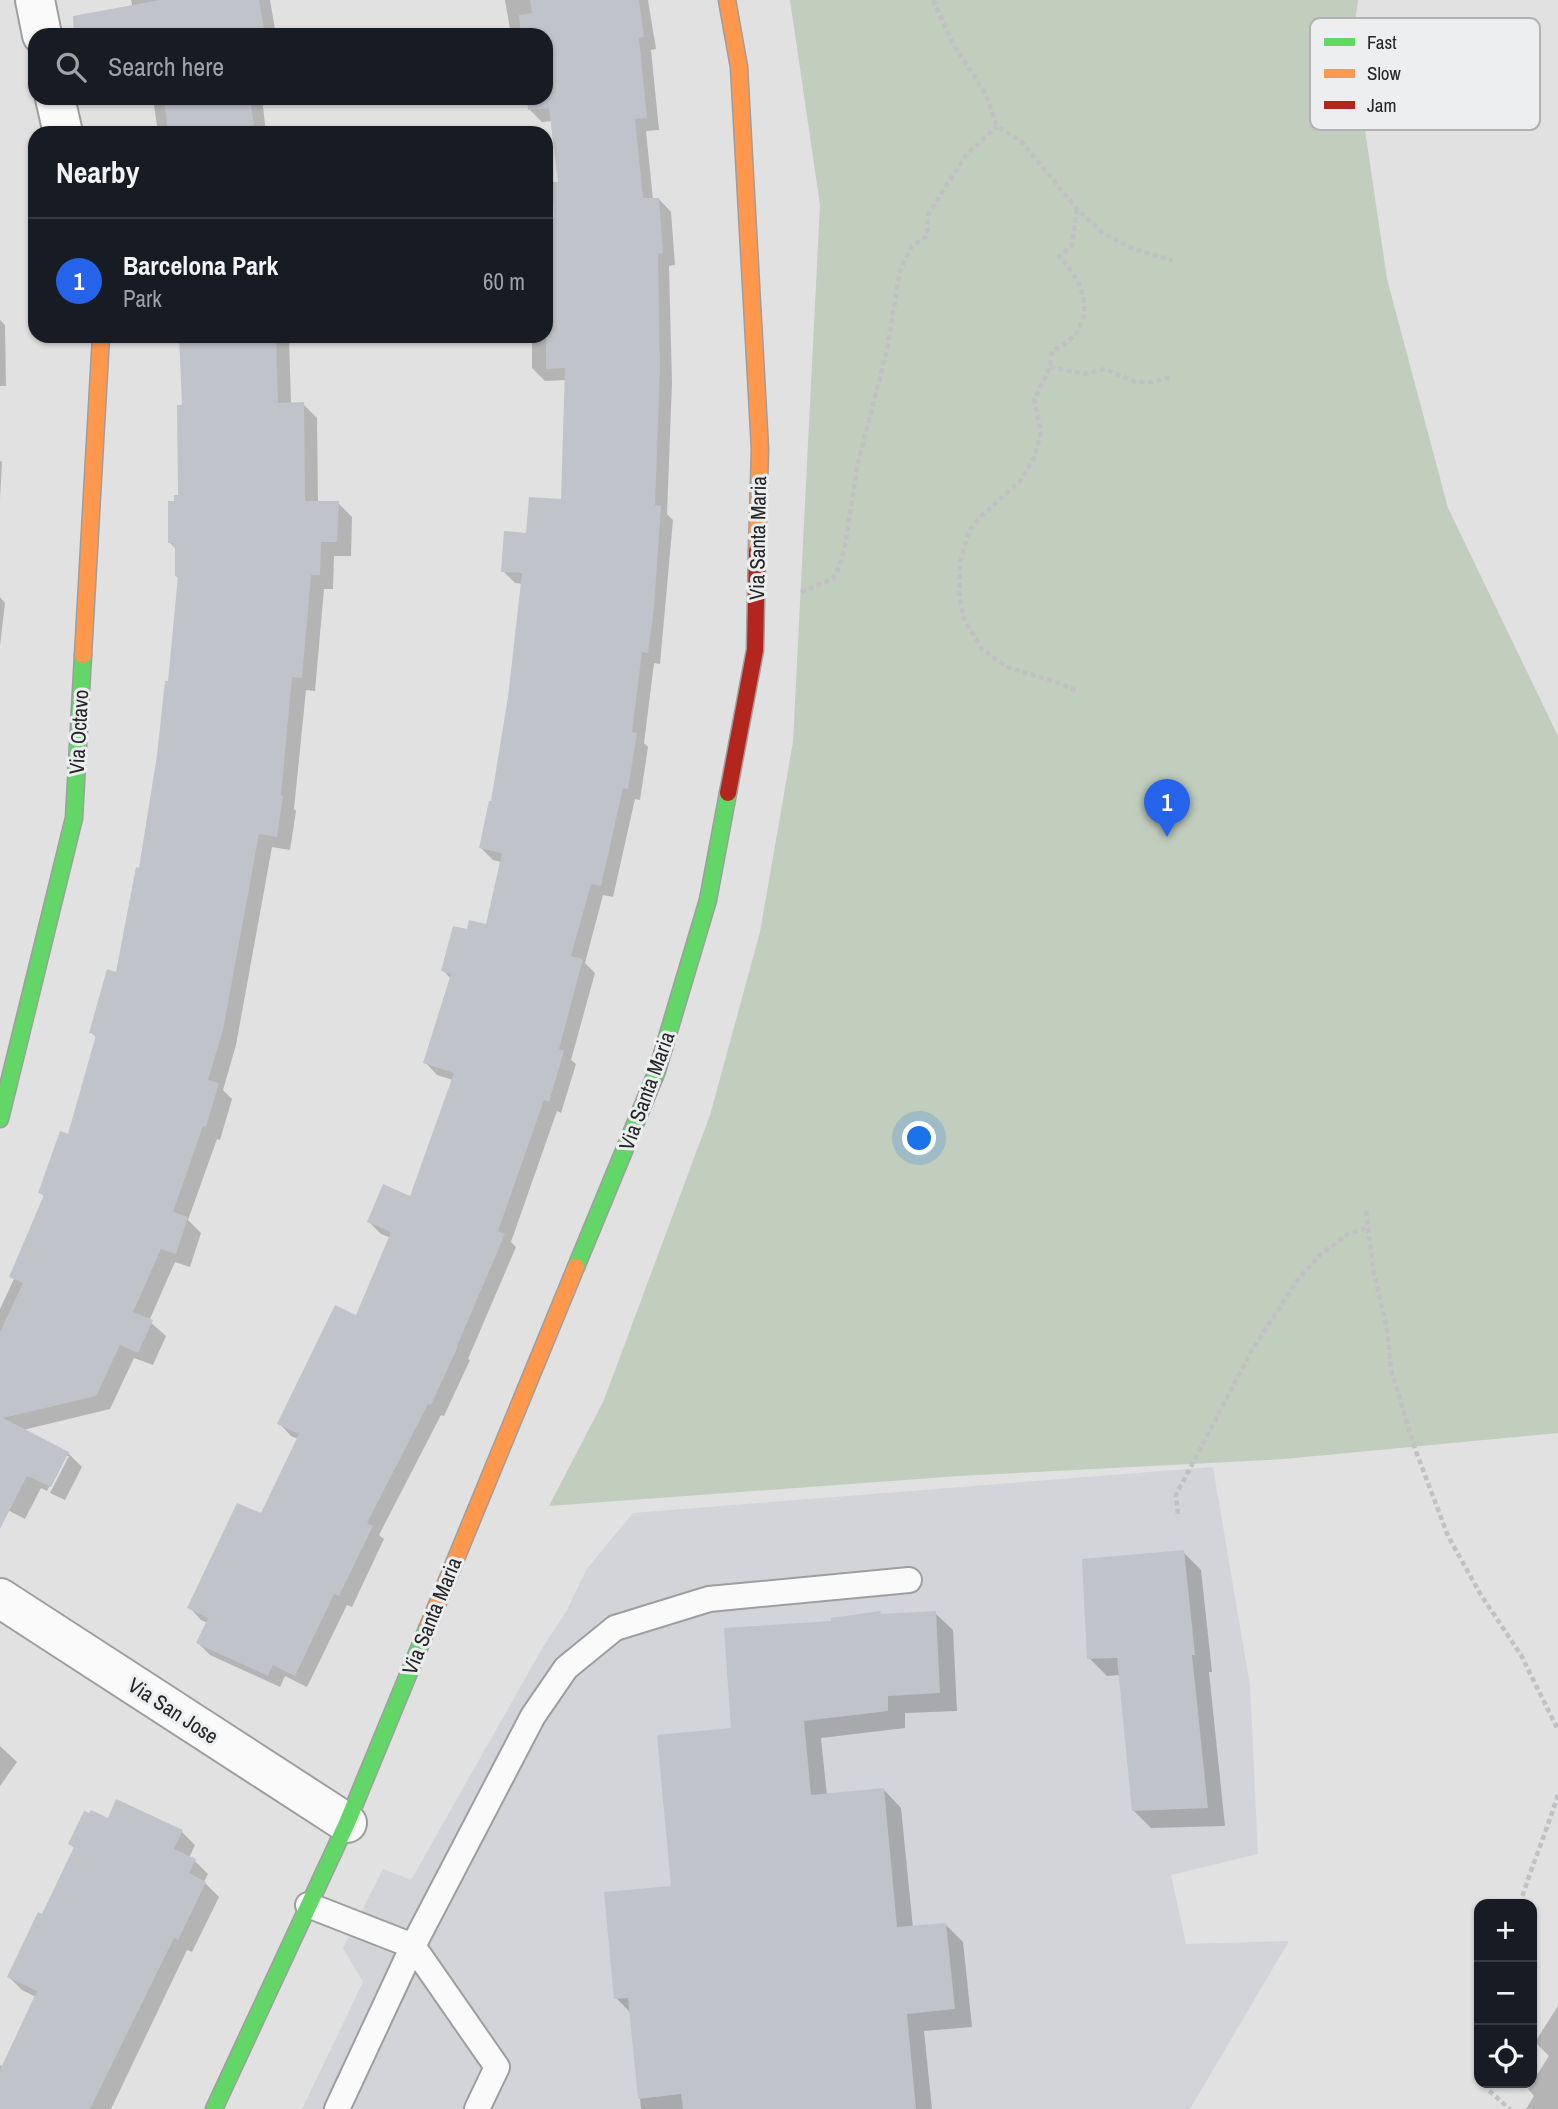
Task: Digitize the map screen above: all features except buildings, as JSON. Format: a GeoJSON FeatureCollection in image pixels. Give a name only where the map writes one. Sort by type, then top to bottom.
{"type":"FeatureCollection","features":[{"type":"Feature","properties":{"kind":"street"},"geometry":{"type":"LineString","coordinates":[[35,0],[41,28]]}},
{"type":"Feature","properties":{"kind":"street","name":"Via Santa Maria"},"geometry":{"type":"LineString","coordinates":[[214,2109],[346,1823],[657,1072],[708,900],[755,650],[760,449],[740,67],[727,0]]}},
{"type":"Feature","properties":{"kind":"street"},"geometry":{"type":"LineString","coordinates":[[56,105],[61,126]]}},
{"type":"Feature","properties":{"kind":"street","name":"Via Octavo"},"geometry":{"type":"LineString","coordinates":[[0,1119],[74,818],[101,343]]}},
{"type":"Feature","properties":{"kind":"street","name":"Via San Jose"},"geometry":{"type":"LineString","coordinates":[[0,1598],[346,1823]]}},
{"type":"Feature","properties":{"kind":"lane"},"geometry":{"type":"LineString","coordinates":[[337,2109],[413,1946],[533,1716],[566,1668],[615,1629],[709,1599],[909,1580]]}},
{"type":"Feature","properties":{"kind":"lane"},"geometry":{"type":"LineString","coordinates":[[308,1905],[413,1946],[497,2067],[477,2109]]}},
{"type":"Feature","properties":{"kind":"path"},"geometry":{"type":"LineString","coordinates":[[933,0],[953,44],[986,94],[997,126],[1021,141],[1077,209],[1104,234],[1134,249],[1172,260]]}},
{"type":"Feature","properties":{"kind":"path"},"geometry":{"type":"LineString","coordinates":[[801,592],[832,579],[840,565],[857,467],[887,350],[900,270],[912,246],[927,236],[928,215],[967,154],[997,126]]}},
{"type":"Feature","properties":{"kind":"path"},"geometry":{"type":"LineString","coordinates":[[1077,209],[1072,245],[1059,257],[1073,271],[1082,290],[1085,313],[1077,330],[1064,346],[1052,351],[1050,367],[1034,400],[1041,433],[1034,458],[1020,481],[979,517],[969,531],[960,563],[958,594],[964,619],[982,649],[1007,667],[1079,692]]}},
{"type":"Feature","properties":{"kind":"path"},"geometry":{"type":"LineString","coordinates":[[1050,367],[1085,374],[1105,369],[1135,382],[1172,377]]}},
{"type":"Feature","properties":{"kind":"path"},"geometry":{"type":"LineString","coordinates":[[1366,1210],[1373,1269],[1387,1329],[1391,1370],[1414,1446],[1448,1536],[1481,1595],[1521,1655],[1558,1730]]}},
{"type":"Feature","properties":{"kind":"path"},"geometry":{"type":"LineString","coordinates":[[1178,1514],[1176,1495],[1251,1352],[1298,1279],[1320,1255],[1348,1234],[1369,1227]]}},
{"type":"Feature","properties":{"kind":"path"},"geometry":{"type":"LineString","coordinates":[[1522,1899],[1558,1794]]}},
{"type":"Feature","properties":{"kind":"path"},"geometry":{"type":"LineString","coordinates":[[1488,2088],[1488,2091],[1510,2109]]}},
{"type":"Feature","properties":{"kind":"shaded area"},"geometry":{"type":"Polygon","coordinates":[[[1213,1467],[1250,1686],[1258,1854],[1171,1875],[1186,1944],[1289,1941],[1190,2109],[302,2109],[363,1982],[343,1948],[383,1869],[411,1880],[543,1647],[566,1612],[586,1570],[633,1513],[1213,1467]]]}},
{"type":"Feature","properties":{"kind":"green space"},"geometry":{"type":"Polygon","coordinates":[[[790,0],[1358,0],[1355,18],[1310,18],[1310,130],[1365,130],[1387,279],[1448,508],[1558,736],[1558,1433],[1284,1459],[959,1476],[549,1506],[604,1400],[710,1115],[760,932],[793,742],[820,205],[790,0]]]}},
{"type":"Feature","properties":{"kind":"traffic: fast"},"geometry":{"type":"LineString","coordinates":[[0,1119],[74,818],[83,655]]}},
{"type":"Feature","properties":{"kind":"traffic: fast"},"geometry":{"type":"LineString","coordinates":[[576,1267],[657,1071],[708,900],[728,793]]}},
{"type":"Feature","properties":{"kind":"traffic: fast"},"geometry":{"type":"LineString","coordinates":[[214,2109],[347,1823],[427,1629]]}},
{"type":"Feature","properties":{"kind":"traffic: slow"},"geometry":{"type":"LineString","coordinates":[[727,0],[739,67],[760,449],[757,551]]}},
{"type":"Feature","properties":{"kind":"traffic: slow"},"geometry":{"type":"LineString","coordinates":[[83,655],[101,343]]}},
{"type":"Feature","properties":{"kind":"traffic: slow"},"geometry":{"type":"LineString","coordinates":[[427,1629],[576,1267]]}},
{"type":"Feature","properties":{"kind":"traffic: jam"},"geometry":{"type":"LineString","coordinates":[[728,793],[755,650],[757,551]]}},
{"type":"Feature","properties":{"kind":"place","name":"Barcelona Park"},"geometry":{"type":"Point","coordinates":[1167,837]}}]}
